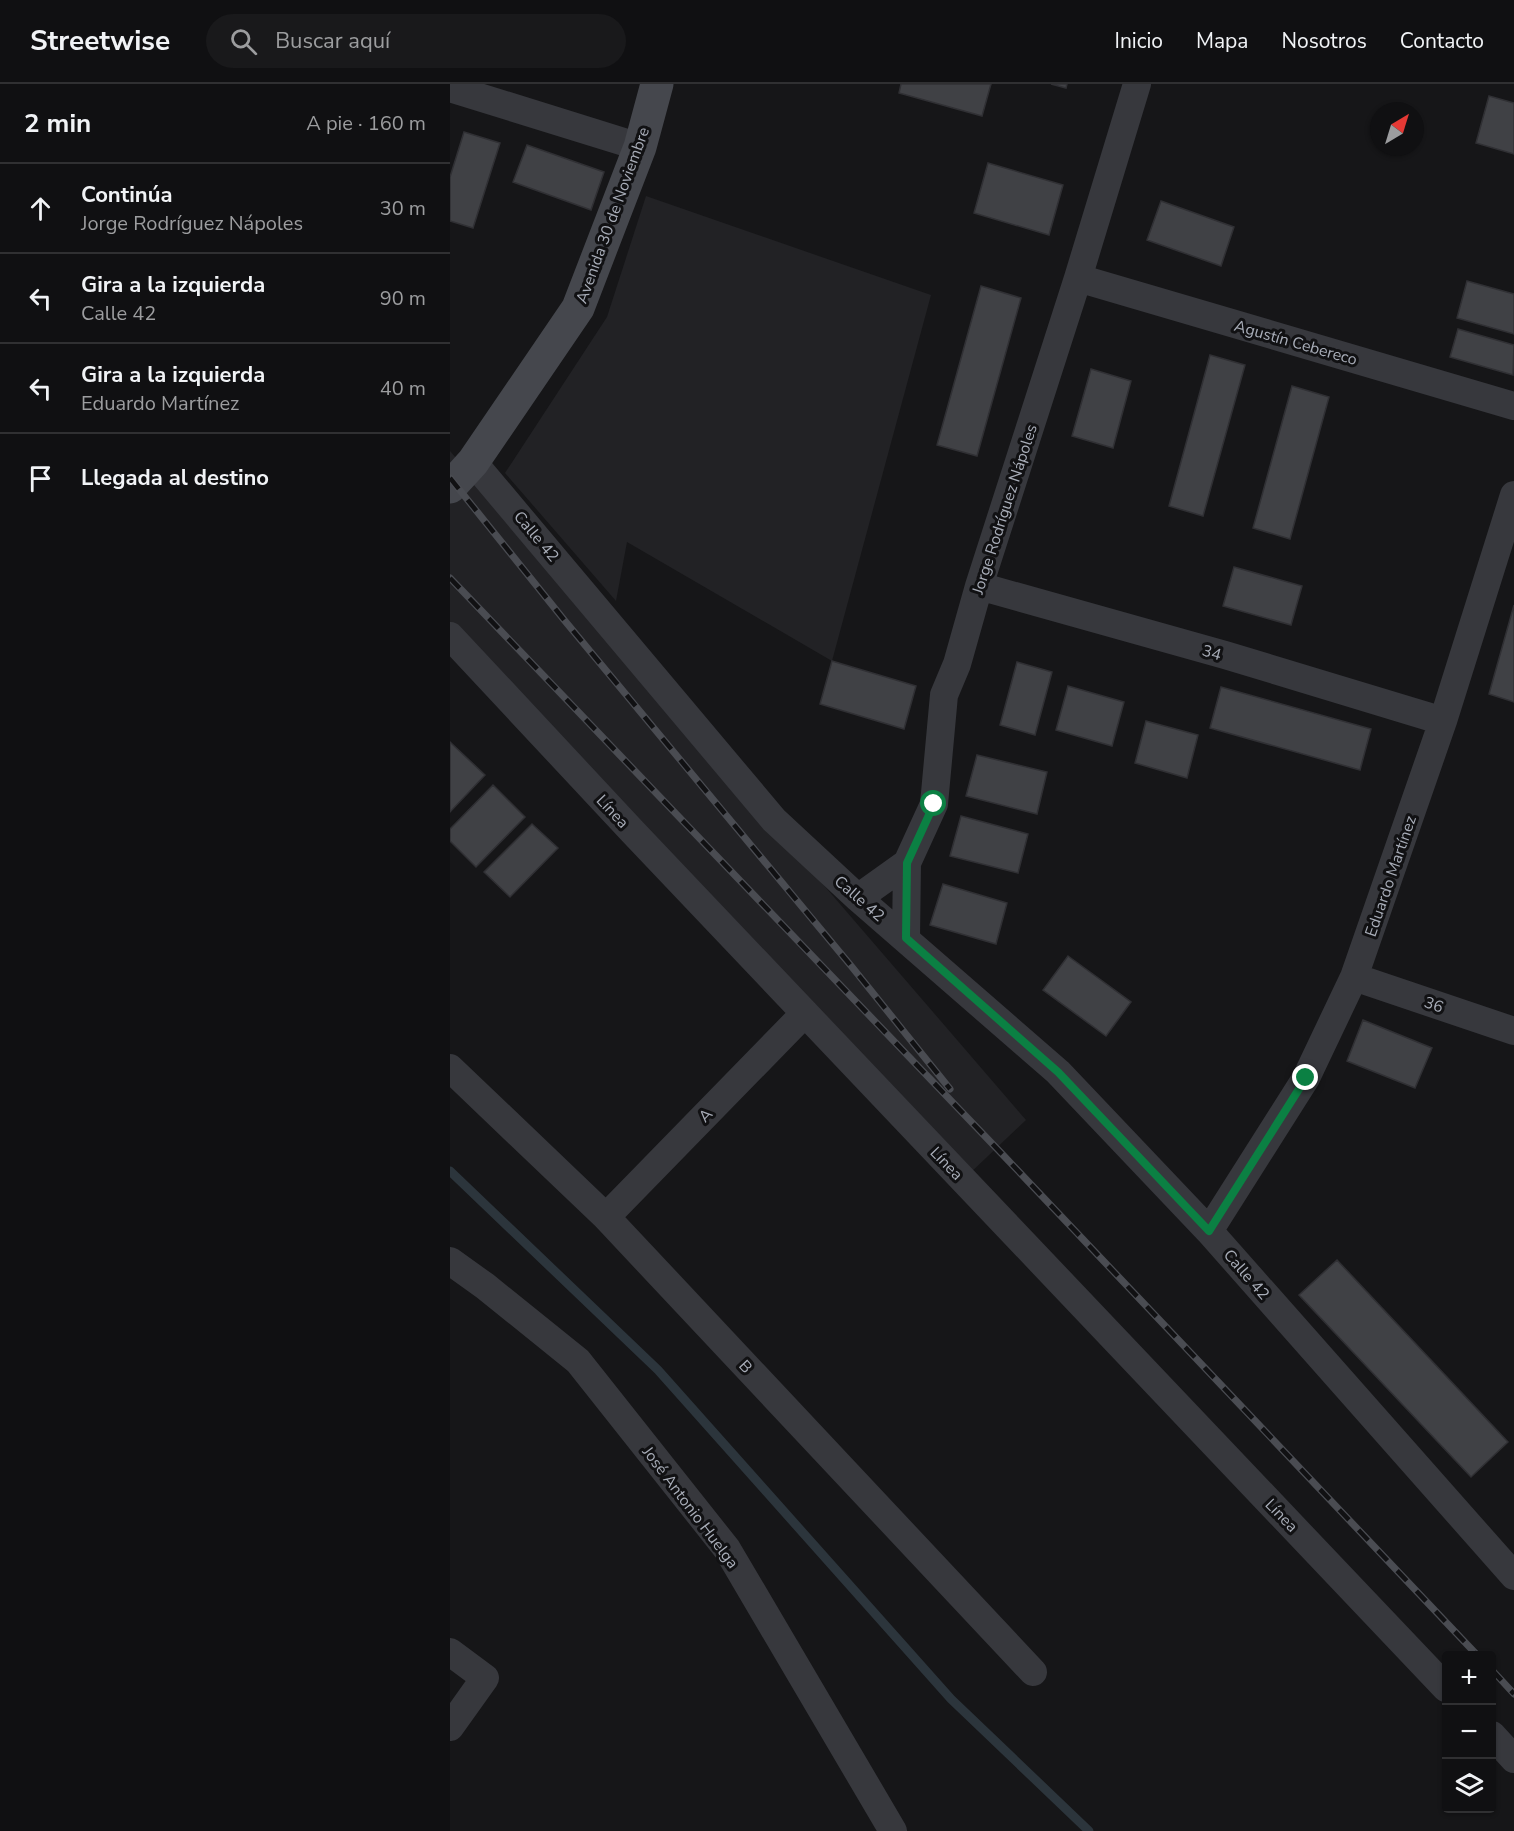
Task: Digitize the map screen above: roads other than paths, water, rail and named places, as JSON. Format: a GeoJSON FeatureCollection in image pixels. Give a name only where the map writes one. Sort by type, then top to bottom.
{"type":"FeatureCollection","features":[{"type":"Feature","properties":{"kind":"main road","name":"Avenida 30 de Noviembre"},"geometry":{"type":"LineString","coordinates":[[450,487],[473,462],[578,308],[640,147],[657,84]]}},
{"type":"Feature","properties":{"kind":"street","name":"Jorge Rodríguez Nápoles"},"geometry":{"type":"LineString","coordinates":[[906,938],[907,863],[934,804],[944,695],[957,664],[979,586],[1078,278],[1137,84]]}},
{"type":"Feature","properties":{"kind":"street"},"geometry":{"type":"LineString","coordinates":[[450,88],[640,147]]}},
{"type":"Feature","properties":{"kind":"street","name":"Agustín Cebereco"},"geometry":{"type":"LineString","coordinates":[[1078,278],[1514,406]]}},
{"type":"Feature","properties":{"kind":"street","name":"Calle 42"},"geometry":{"type":"LineString","coordinates":[[473,462],[774,820],[858,898],[1058,1072],[1209,1231],[1514,1576]]}},
{"type":"Feature","properties":{"kind":"street","name":"Eduardo Martínez"},"geometry":{"type":"LineString","coordinates":[[1209,1231],[1306,1078],[1354,977],[1443,721],[1514,495]]}},
{"type":"Feature","properties":{"kind":"street","name":"34"},"geometry":{"type":"LineString","coordinates":[[979,586],[1225,655],[1443,721]]}},
{"type":"Feature","properties":{"kind":"street","name":"Línea"},"geometry":{"type":"LineString","coordinates":[[450,636],[632,831],[1442,1684]]}},
{"type":"Feature","properties":{"kind":"street"},"geometry":{"type":"LineString","coordinates":[[858,898],[907,863]]}},
{"type":"Feature","properties":{"kind":"street","name":"36"},"geometry":{"type":"LineString","coordinates":[[1354,977],[1514,1031]]}},
{"type":"Feature","properties":{"kind":"street","name":"A"},"geometry":{"type":"LineString","coordinates":[[606,1217],[805,1013]]}},
{"type":"Feature","properties":{"kind":"street","name":"B"},"geometry":{"type":"LineString","coordinates":[[450,1068],[606,1217],[1033,1672]]}},
{"type":"Feature","properties":{"kind":"street","name":"José Antonio Huelga"},"geometry":{"type":"LineString","coordinates":[[450,1261],[578,1361],[727,1549],[885,1829]]}},
{"type":"Feature","properties":{"kind":"street"},"geometry":{"type":"LineString","coordinates":[[450,1652],[485,1678],[450,1727]]}},
{"type":"Feature","properties":{"kind":"street"},"geometry":{"type":"LineString","coordinates":[[1496,1740],[1514,1759]]}},
{"type":"Feature","properties":{"kind":"waterway"},"geometry":{"type":"LineString","coordinates":[[450,1171],[658,1370],[951,1699],[1089,1831]]}},
{"type":"Feature","properties":{"kind":"railway"},"geometry":{"type":"LineString","coordinates":[[450,478],[950,1089]]}},
{"type":"Feature","properties":{"kind":"railway"},"geometry":{"type":"LineString","coordinates":[[450,578],[1004,1156],[1473,1651]]}},
{"type":"Feature","properties":{"kind":"railway"},"geometry":{"type":"LineString","coordinates":[[1496,1674],[1514,1694]]}}]}
